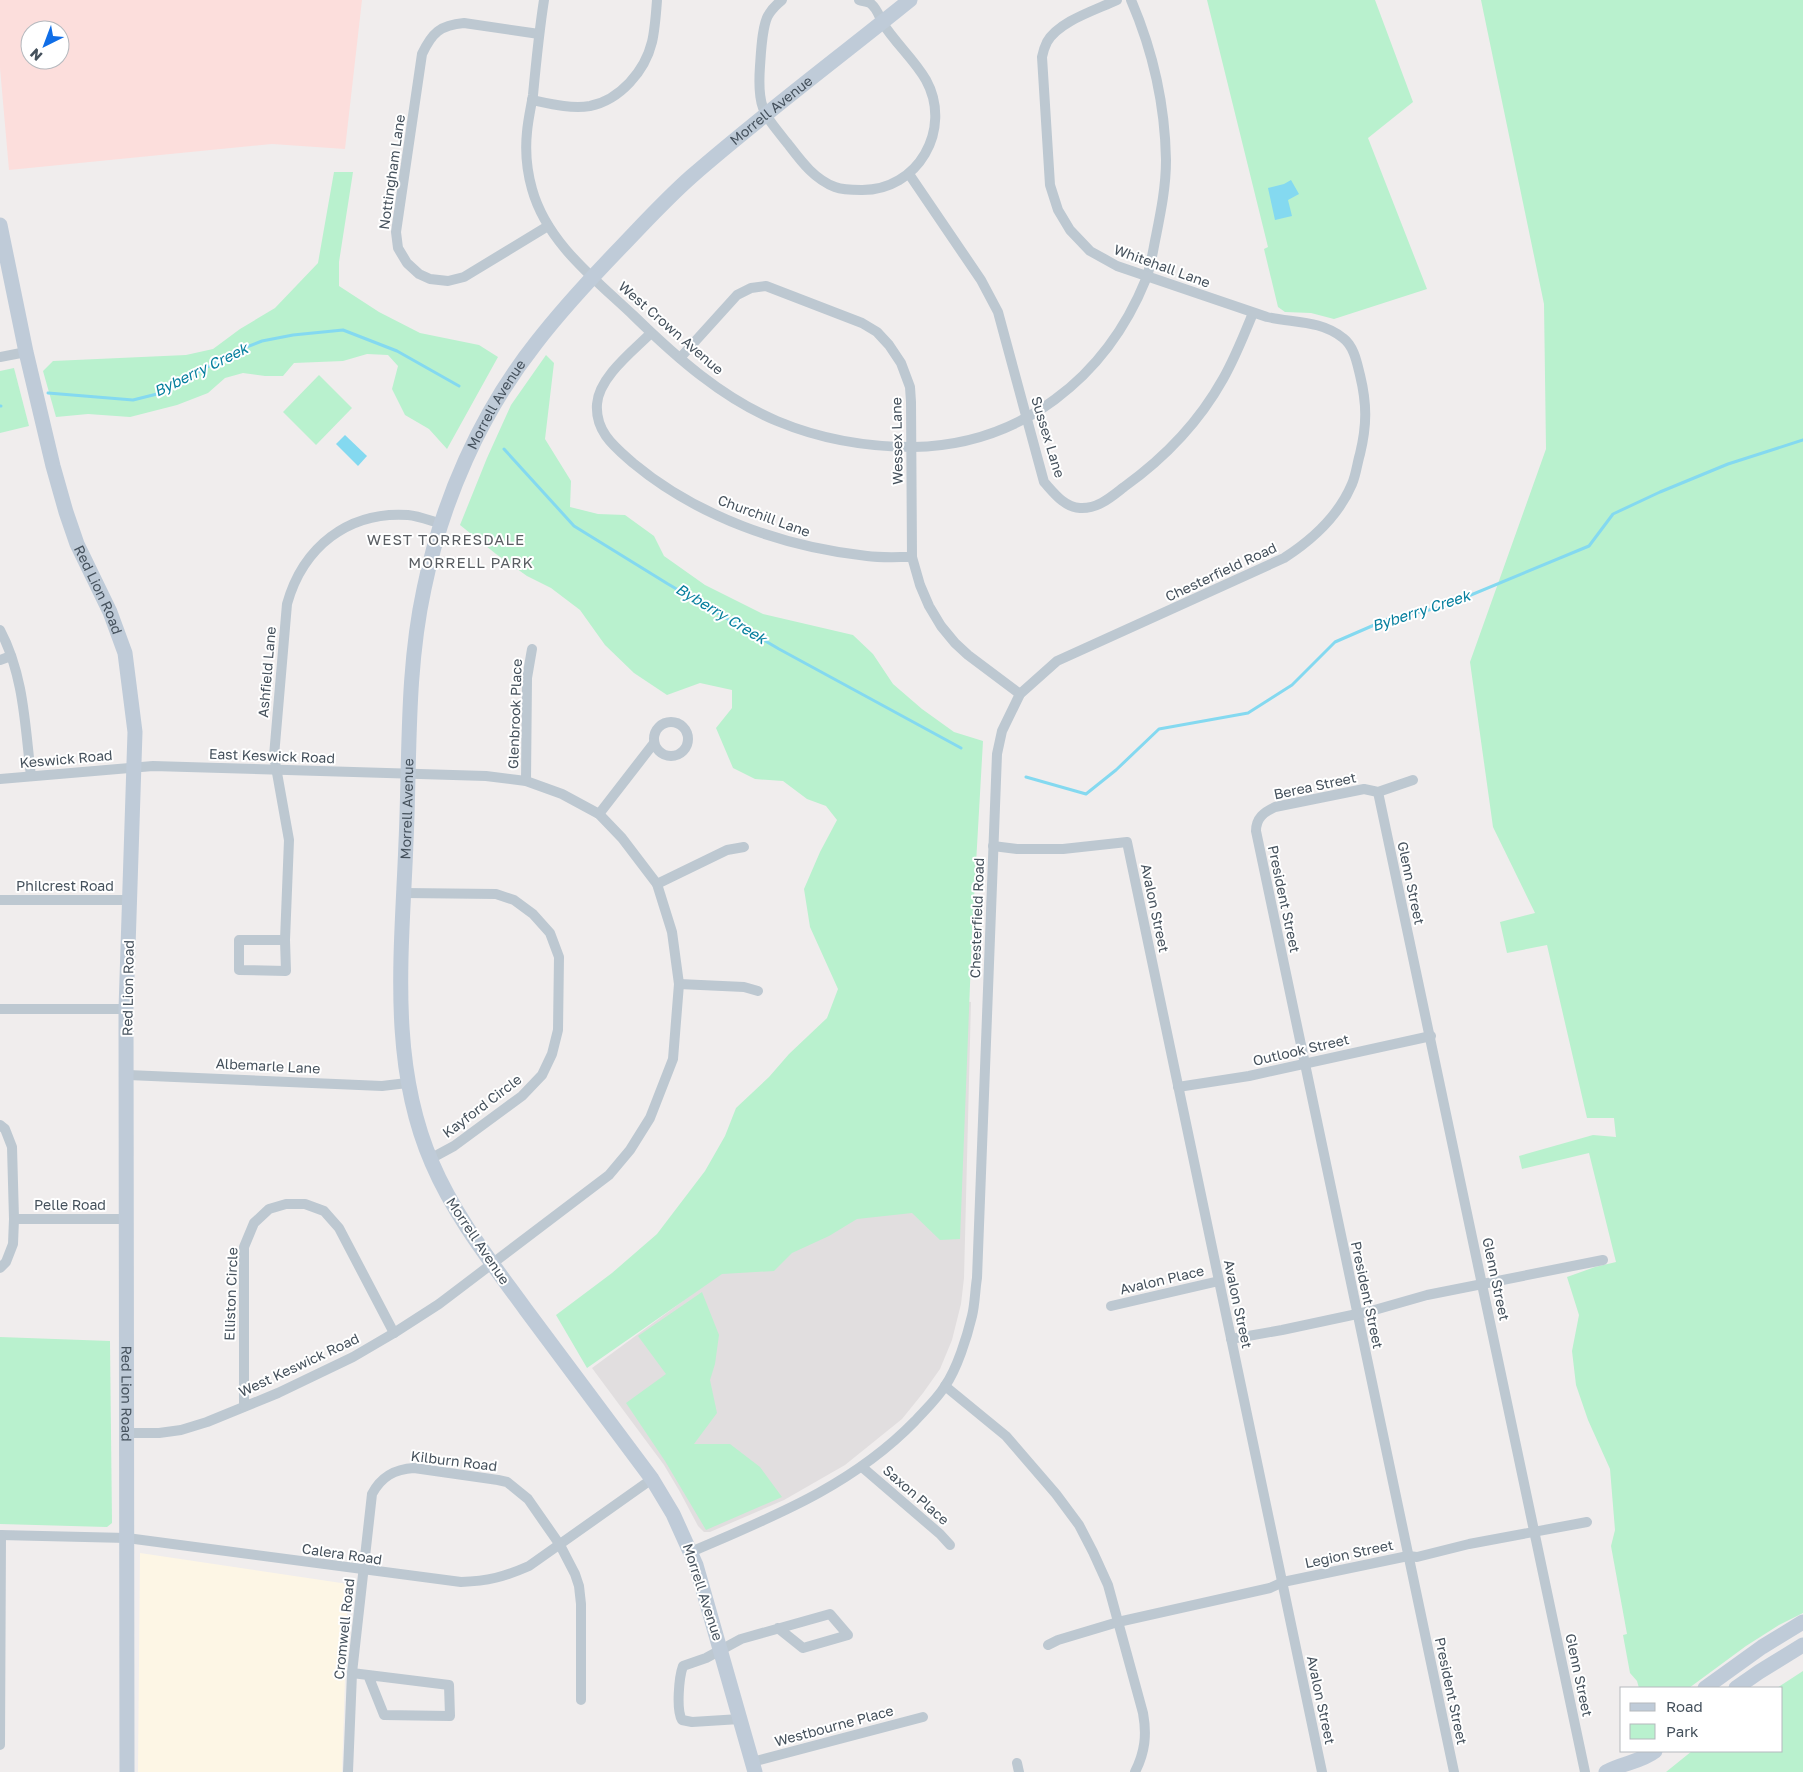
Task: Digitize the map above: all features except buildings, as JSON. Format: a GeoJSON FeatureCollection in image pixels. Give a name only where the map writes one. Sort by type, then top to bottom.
{"type":"FeatureCollection","features":[{"type":"Feature","properties":{"kind":"street","name":"West Crown Avenue"},"geometry":{"type":"LineString","coordinates":[[544,0],[526,150],[528,171],[538,207],[557,240],[651,333],[706,380],[738,401],[776,420],[812,434],[853,443],[884,447],[933,446],[983,436],[1007,428],[1027,418],[1064,393],[1087,372],[1109,347],[1129,313],[1147,277],[1164,200],[1166,160],[1162,112],[1156,74],[1145,32],[1131,0]]}},
{"type":"Feature","properties":{"kind":"street"},"geometry":{"type":"LineString","coordinates":[[532,100],[565,106],[590,106],[614,96],[630,83],[645,64],[652,42],[657,0]]}},
{"type":"Feature","properties":{"kind":"street"},"geometry":{"type":"LineString","coordinates":[[782,0],[768,14],[765,24],[759,88],[760,102],[765,115],[804,165],[818,177],[835,187],[852,190],[873,190],[892,184],[909,174],[922,158],[932,141],[936,123],[931,88],[882,22],[878,12],[870,3],[859,0]]}},
{"type":"Feature","properties":{"kind":"street","name":"Morrell Avenue"},"geometry":{"type":"LineString","coordinates":[[753,1767],[704,1590],[691,1552],[673,1514],[652,1480],[492,1263],[456,1211],[430,1159],[418,1126],[403,1058],[400,1006],[414,644],[428,570],[449,501],[471,450],[506,386],[534,344],[592,276],[689,179],[765,115],[910,0]]}},
{"type":"Feature","properties":{"kind":"street","name":"Whitehall Lane"},"geometry":{"type":"LineString","coordinates":[[1117,0],[1068,23],[1058,30],[1047,42],[1042,57],[1050,185],[1058,210],[1070,230],[1090,251],[1117,266],[1252,313],[1284,321],[1326,327],[1345,339]]}},
{"type":"Feature","properties":{"kind":"street","name":"Nottingham Lane"},"geometry":{"type":"LineString","coordinates":[[539,34],[464,23],[452,24],[439,29],[428,41],[422,54],[396,232],[398,248],[407,263],[419,274],[430,279],[448,281],[464,277],[548,226]]}},
{"type":"Feature","properties":{"kind":"street","name":"Sussex Lane"},"geometry":{"type":"LineString","coordinates":[[909,174],[991,297],[998,312],[1044,482],[1060,500],[1079,508],[1100,505],[1149,469],[1179,439],[1223,379],[1240,345],[1252,313]]}},
{"type":"Feature","properties":{"kind":"street","name":"Red Lion Road"},"geometry":{"type":"LineString","coordinates":[[0,224],[26,352],[53,466],[77,544],[110,612],[125,653],[135,732],[126,1009],[128,1075],[126,1219],[127,1772]]}},
{"type":"Feature","properties":{"kind":"street","name":"Wessex Lane"},"geometry":{"type":"LineString","coordinates":[[680,358],[737,295],[751,288],[766,286],[862,323],[877,332],[889,345],[901,363],[910,387],[912,557],[920,585],[929,606],[941,626],[968,655],[1020,694]]}},
{"type":"Feature","properties":{"kind":"street","name":"Churchill Lane"},"geometry":{"type":"LineString","coordinates":[[651,333],[604,383],[600,393],[597,404],[598,422],[609,442],[663,485],[711,512],[740,525],[776,537],[837,552],[869,557],[912,557]]}},
{"type":"Feature","properties":{"kind":"street","name":"Chesterfield Road"},"geometry":{"type":"LineString","coordinates":[[691,1552],[766,1521],[812,1497],[862,1467],[900,1436],[945,1386],[958,1359],[973,1314],[976,1278],[996,754],[1002,731],[1020,694],[1057,661],[1268,567],[1306,544],[1321,529],[1334,514],[1352,484],[1365,433],[1365,397],[1355,356],[1345,339]]}},
{"type":"Feature","properties":{"kind":"street"},"geometry":{"type":"LineString","coordinates":[[0,357],[26,352]]}},
{"type":"Feature","properties":{"kind":"street","name":"Ashfield Lane"},"geometry":{"type":"LineString","coordinates":[[285,940],[239,940],[239,970],[286,971],[285,940],[289,840],[274,756],[287,604],[290,592],[302,567],[320,546],[330,537],[362,520],[375,516],[410,515],[442,524]]}},
{"type":"Feature","properties":{"kind":"street"},"geometry":{"type":"LineString","coordinates":[[0,630],[19,681],[25,712],[31,776]]}},
{"type":"Feature","properties":{"kind":"street","name":"Glenbrook Place"},"geometry":{"type":"LineString","coordinates":[[526,781],[527,678],[532,649]]}},
{"type":"Feature","properties":{"kind":"street"},"geometry":{"type":"LineString","coordinates":[[0,660],[11,656]]}},
{"type":"Feature","properties":{"kind":"street"},"geometry":{"type":"LineString","coordinates":[[598,814],[654,743]]}},
{"type":"Feature","properties":{"kind":"street","name":"East Keswick Road"},"geometry":{"type":"LineString","coordinates":[[134,767],[486,776],[526,781],[562,794],[598,814],[622,838],[657,884],[672,932],[679,984]]}},
{"type":"Feature","properties":{"kind":"street","name":"Keswick Road"},"geometry":{"type":"LineString","coordinates":[[0,779],[134,767]]}},
{"type":"Feature","properties":{"kind":"street","name":"Berea Street"},"geometry":{"type":"LineString","coordinates":[[1256,824],[1266,811],[1275,807],[1364,789],[1378,792],[1413,780]]}},
{"type":"Feature","properties":{"kind":"street","name":"Glenn Street"},"geometry":{"type":"LineString","coordinates":[[1378,792],[1586,1772]]}},
{"type":"Feature","properties":{"kind":"street","name":"President Street"},"geometry":{"type":"LineString","coordinates":[[1256,824],[1304,1063],[1454,1772]]}},
{"type":"Feature","properties":{"kind":"street","name":"Avalon Street"},"geometry":{"type":"LineString","coordinates":[[993,846],[1017,849],[1062,849],[1127,842],[1322,1772]]}},
{"type":"Feature","properties":{"kind":"street"},"geometry":{"type":"LineString","coordinates":[[657,884],[727,850],[744,847]]}},
{"type":"Feature","properties":{"kind":"street","name":"Kayford Circle"},"geometry":{"type":"LineString","coordinates":[[404,893],[496,894],[514,900],[533,914],[550,933],[559,957],[558,1030],[552,1054],[542,1074],[522,1096],[454,1146],[430,1159]]}},
{"type":"Feature","properties":{"kind":"street","name":"Philcrest Road"},"geometry":{"type":"LineString","coordinates":[[0,900],[130,900]]}},
{"type":"Feature","properties":{"kind":"street"},"geometry":{"type":"LineString","coordinates":[[679,984],[744,986],[758,991]]}},
{"type":"Feature","properties":{"kind":"street","name":"West Keswick Road"},"geometry":{"type":"LineString","coordinates":[[127,1433],[159,1433],[180,1430],[207,1422],[316,1376],[352,1357],[439,1304],[609,1175],[630,1150],[650,1118],[673,1059],[679,984]]}},
{"type":"Feature","properties":{"kind":"street"},"geometry":{"type":"LineString","coordinates":[[0,1009],[126,1009]]}},
{"type":"Feature","properties":{"kind":"street","name":"Outlook Street"},"geometry":{"type":"LineString","coordinates":[[1178,1087],[1249,1076],[1430,1036]]}},
{"type":"Feature","properties":{"kind":"street","name":"Albemarle Lane"},"geometry":{"type":"LineString","coordinates":[[128,1075],[382,1086],[407,1083]]}},
{"type":"Feature","properties":{"kind":"street"},"geometry":{"type":"LineString","coordinates":[[0,1125],[5,1129],[12,1147],[14,1219],[13,1244],[6,1262],[0,1268]]}},
{"type":"Feature","properties":{"kind":"street","name":"Elliston Circle"},"geometry":{"type":"LineString","coordinates":[[244,1406],[244,1247],[254,1223],[269,1210],[286,1204],[305,1204],[324,1211],[339,1228],[394,1333]]}},
{"type":"Feature","properties":{"kind":"street","name":"Pelle Road"},"geometry":{"type":"LineString","coordinates":[[14,1219],[126,1219]]}},
{"type":"Feature","properties":{"kind":"street"},"geometry":{"type":"LineString","coordinates":[[1231,1339],[1282,1330],[1371,1311],[1427,1296],[1603,1260]]}},
{"type":"Feature","properties":{"kind":"street","name":"Avalon Place"},"geometry":{"type":"LineString","coordinates":[[1112,1306],[1219,1281]]}},
{"type":"Feature","properties":{"kind":"street"},"geometry":{"type":"LineString","coordinates":[[945,1386],[1006,1436],[1056,1494],[1093,1552],[1108,1585],[1143,1713],[1146,1730],[1144,1751],[1135,1772]]}},
{"type":"Feature","properties":{"kind":"street","name":"Saxon Place"},"geometry":{"type":"LineString","coordinates":[[862,1467],[940,1534],[950,1546]]}},
{"type":"Feature","properties":{"kind":"street","name":"Kilburn Road"},"geometry":{"type":"LineString","coordinates":[[396,1471],[414,1468],[507,1482],[528,1500],[560,1544],[579,1586],[581,1700]]}},
{"type":"Feature","properties":{"kind":"street","name":"Cromwell Road"},"geometry":{"type":"LineString","coordinates":[[348,1772],[352,1673],[372,1494],[383,1478],[396,1471]]}},
{"type":"Feature","properties":{"kind":"street","name":"Calera Road"},"geometry":{"type":"LineString","coordinates":[[0,1535],[127,1538],[461,1582],[485,1581],[508,1575],[529,1566],[652,1480]]}},
{"type":"Feature","properties":{"kind":"street","name":"Legion Street"},"geometry":{"type":"LineString","coordinates":[[1048,1645],[1058,1640],[1118,1622],[1270,1588],[1283,1582],[1587,1522]]}},
{"type":"Feature","properties":{"kind":"street"},"geometry":{"type":"LineString","coordinates":[[0,1535],[0,1745]]}},
{"type":"Feature","properties":{"kind":"street"},"geometry":{"type":"LineString","coordinates":[[740,1719],[692,1722],[682,1720],[679,1716],[679,1704],[682,1666],[706,1658],[741,1639],[778,1628],[830,1614],[848,1636],[804,1648],[778,1628]]}},
{"type":"Feature","properties":{"kind":"street"},"geometry":{"type":"LineString","coordinates":[[1706,1687],[1762,1647],[1803,1622]]}},
{"type":"Feature","properties":{"kind":"street"},"geometry":{"type":"LineString","coordinates":[[1737,1687],[1803,1645]]}},
{"type":"Feature","properties":{"kind":"street"},"geometry":{"type":"LineString","coordinates":[[352,1673],[449,1685],[450,1716],[384,1715],[368,1675]]}},
{"type":"Feature","properties":{"kind":"street","name":"Westbourne Place"},"geometry":{"type":"LineString","coordinates":[[753,1767],[866,1732],[923,1717]]}},
{"type":"Feature","properties":{"kind":"street"},"geometry":{"type":"LineString","coordinates":[[1612,1769],[1628,1752]]}},
{"type":"Feature","properties":{"kind":"street"},"geometry":{"type":"LineString","coordinates":[[1612,1769],[1646,1758],[1654,1752]]}},
{"type":"Feature","properties":{"kind":"shaded area"},"geometry":{"type":"Polygon","coordinates":[[[0,0],[362,0],[345,149],[272,144],[9,170],[0,68],[0,0]]]}},
{"type":"Feature","properties":{"kind":"shaded area"},"geometry":{"type":"Polygon","coordinates":[[[919,998],[971,1002],[964,1278],[961,1304],[952,1340],[940,1369],[902,1419],[845,1465],[784,1500],[710,1532],[704,1532],[698,1526],[664,1465],[592,1368],[706,1284],[919,998]]]}},
{"type":"Feature","properties":{"kind":"shaded area"},"geometry":{"type":"Polygon","coordinates":[[[140,1553],[348,1584],[342,1772],[138,1772],[140,1553]]]}},
{"type":"Feature","properties":{"kind":"green space"},"geometry":{"type":"Polygon","coordinates":[[[1207,0],[1375,0],[1413,102],[1368,138],[1427,289],[1334,319],[1311,313],[1285,312],[1278,307],[1264,249],[1268,247],[1207,0]]]}},
{"type":"Feature","properties":{"kind":"green space"},"geometry":{"type":"Polygon","coordinates":[[[1481,0],[1803,0],[1803,1613],[1779,1625],[1746,1646],[1690,1687],[1639,1687],[1637,1681],[1630,1673],[1623,1635],[1627,1634],[1611,1546],[1615,1530],[1610,1469],[1588,1420],[1576,1385],[1572,1351],[1579,1315],[1567,1277],[1616,1262],[1589,1153],[1522,1169],[1519,1156],[1593,1135],[1616,1137],[1614,1118],[1587,1118],[1547,945],[1507,953],[1500,922],[1535,913],[1493,827],[1470,662],[1546,449],[1544,304],[1481,0]]]}},
{"type":"Feature","properties":{"kind":"green space"},"geometry":{"type":"Polygon","coordinates":[[[334,172],[353,172],[339,262],[339,286],[379,312],[420,333],[479,345],[498,357],[447,449],[429,429],[405,415],[392,389],[398,366],[388,355],[367,354],[343,361],[294,363],[283,376],[243,373],[225,378],[208,393],[177,405],[130,417],[88,414],[56,417],[43,371],[53,361],[186,355],[213,349],[240,329],[275,308],[318,263],[334,172]]]}},
{"type":"Feature","properties":{"kind":"green space"},"geometry":{"type":"Polygon","coordinates":[[[546,355],[554,363],[545,439],[571,481],[570,507],[598,514],[625,515],[654,536],[664,556],[705,585],[763,614],[853,635],[873,654],[893,684],[922,709],[954,732],[983,741],[972,934],[960,1239],[940,1240],[912,1213],[857,1219],[829,1236],[792,1253],[774,1271],[722,1274],[587,1368],[556,1315],[612,1273],[657,1234],[705,1171],[725,1136],[736,1108],[827,1018],[838,989],[810,927],[804,889],[820,852],[837,820],[826,806],[807,799],[783,781],[755,779],[733,768],[716,728],[732,708],[732,690],[700,683],[667,695],[634,673],[605,645],[580,610],[551,588],[527,576],[460,525],[511,405],[546,355]]]}},
{"type":"Feature","properties":{"kind":"green space"},"geometry":{"type":"Polygon","coordinates":[[[14,368],[29,426],[0,433],[0,371],[14,368]]]}},
{"type":"Feature","properties":{"kind":"green space"},"geometry":{"type":"Polygon","coordinates":[[[319,375],[352,408],[316,445],[283,412],[319,375]]]}},
{"type":"Feature","properties":{"kind":"green space"},"geometry":{"type":"Polygon","coordinates":[[[702,1292],[719,1335],[715,1364],[710,1380],[717,1413],[694,1444],[730,1444],[760,1467],[782,1497],[706,1530],[665,1461],[626,1403],[666,1374],[638,1336],[702,1292]]]}},
{"type":"Feature","properties":{"kind":"green space"},"geometry":{"type":"Polygon","coordinates":[[[0,1337],[110,1341],[112,1523],[107,1527],[0,1524],[0,1337]]]}},
{"type":"Feature","properties":{"kind":"green space"},"geometry":{"type":"Polygon","coordinates":[[[1803,1671],[1803,1772],[1666,1772],[1691,1752],[1783,1752],[1783,1687],[1779,1687],[1803,1671]]]}},
{"type":"Feature","properties":{"kind":"water"},"geometry":{"type":"Polygon","coordinates":[[[1291,180],[1299,194],[1288,200],[1292,216],[1275,220],[1268,188],[1291,180]]]}},
{"type":"Feature","properties":{"kind":"water"},"geometry":{"type":"Polygon","coordinates":[[[345,435],[367,456],[358,466],[336,444],[345,435]]]}},
{"type":"Feature","properties":{"kind":"waterway","name":"Byberry Creek"},"geometry":{"type":"LineString","coordinates":[[48,393],[133,400],[161,393],[234,352],[262,341],[293,335],[343,330],[397,351],[459,386]]}},
{"type":"Feature","properties":{"kind":"waterway","name":"Byberry Creek"},"geometry":{"type":"LineString","coordinates":[[1026,777],[1086,794],[1116,770],[1159,729],[1248,713],[1292,685],[1335,642],[1388,619],[1442,607],[1589,546],[1613,514],[1728,464],[1803,440]]}},
{"type":"Feature","properties":{"kind":"waterway","name":"Byberry Creek"},"geometry":{"type":"LineString","coordinates":[[504,449],[574,526],[779,649],[961,748]]}},
{"type":"Feature","properties":{"kind":"district","name":"WEST TORRESDALE"},"geometry":{"type":"Point","coordinates":[446,540]}},
{"type":"Feature","properties":{"kind":"district","name":"MORRELL PARK"},"geometry":{"type":"Point","coordinates":[471,563]}}]}
